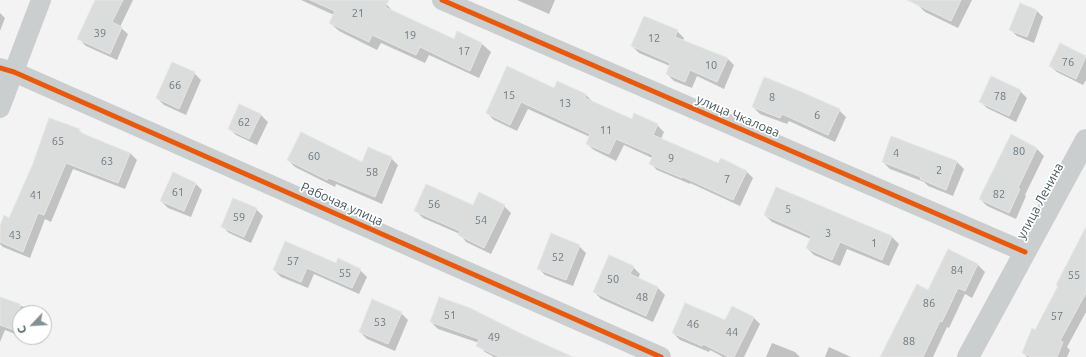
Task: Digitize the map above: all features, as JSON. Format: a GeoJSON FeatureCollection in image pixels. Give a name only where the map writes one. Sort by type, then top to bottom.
{"type":"FeatureCollection","features":[{"type":"Feature","properties":{"kind":"street"},"geometry":{"type":"LineString","coordinates":[[0,108],[7,70],[41,0]]}},
{"type":"Feature","properties":{"kind":"street","name":"улица Чкалова"},"geometry":{"type":"LineString","coordinates":[[442,0],[1025,252]]}},
{"type":"Feature","properties":{"kind":"street","name":"Рабочая улица"},"geometry":{"type":"LineString","coordinates":[[7,70],[661,357]]}},
{"type":"Feature","properties":{"kind":"street","name":"улица Ленина"},"geometry":{"type":"LineString","coordinates":[[968,357],[1086,140]]}},
{"type":"Feature","properties":{"kind":"building"},"geometry":{"type":"Polygon","coordinates":[[[95,0],[123,0],[112,22],[122,27],[110,54],[77,39],[95,0]]]}},
{"type":"Feature","properties":{"kind":"building"},"geometry":{"type":"Polygon","coordinates":[[[310,0],[389,0],[385,7],[454,39],[457,31],[482,43],[470,71],[420,47],[416,55],[372,35],[369,42],[329,23],[335,11],[310,0]]]}},
{"type":"Feature","properties":{"kind":"building"},"geometry":{"type":"Polygon","coordinates":[[[907,0],[961,0],[951,21],[907,0]]]}},
{"type":"Feature","properties":{"kind":"building"},"geometry":{"type":"Polygon","coordinates":[[[1020,3],[1037,10],[1027,37],[1009,30],[1020,3]]]}},
{"type":"Feature","properties":{"kind":"building"},"geometry":{"type":"Polygon","coordinates":[[[644,16],[678,30],[675,37],[728,58],[717,82],[690,70],[685,82],[666,74],[670,63],[631,46],[644,16]]]}},
{"type":"Feature","properties":{"kind":"building"},"geometry":{"type":"Polygon","coordinates":[[[1060,43],[1086,56],[1076,79],[1049,66],[1060,43]]]}},
{"type":"Feature","properties":{"kind":"building"},"geometry":{"type":"Polygon","coordinates":[[[172,62],[195,72],[179,109],[156,98],[172,62]]]}},
{"type":"Feature","properties":{"kind":"building"},"geometry":{"type":"Polygon","coordinates":[[[507,66],[554,88],[557,81],[586,94],[585,98],[632,119],[634,113],[658,124],[653,135],[718,163],[721,158],[747,171],[733,200],[683,177],[682,178],[649,164],[653,155],[616,139],[609,154],[586,144],[590,134],[521,102],[510,125],[486,113],[507,66]]]}},
{"type":"Feature","properties":{"kind":"building"},"geometry":{"type":"Polygon","coordinates":[[[991,76],[1021,90],[1009,116],[979,102],[991,76]]]}},
{"type":"Feature","properties":{"kind":"building"},"geometry":{"type":"Polygon","coordinates":[[[764,77],[840,109],[828,135],[782,114],[780,118],[752,107],[764,77]]]}},
{"type":"Feature","properties":{"kind":"building"},"geometry":{"type":"Polygon","coordinates":[[[239,104],[261,114],[249,139],[228,129],[239,104]]]}},
{"type":"Feature","properties":{"kind":"building"},"geometry":{"type":"Polygon","coordinates":[[[49,118],[80,129],[79,132],[130,153],[118,183],[66,163],[44,215],[38,213],[23,252],[0,242],[0,226],[4,215],[9,218],[32,166],[49,118]]]}},
{"type":"Feature","properties":{"kind":"building"},"geometry":{"type":"Polygon","coordinates":[[[301,132],[362,162],[368,147],[392,157],[375,197],[329,178],[327,180],[287,160],[301,132]]]}},
{"type":"Feature","properties":{"kind":"building"},"geometry":{"type":"Polygon","coordinates":[[[1011,134],[1037,148],[1018,188],[1020,189],[1009,213],[979,199],[1011,134]]]}},
{"type":"Feature","properties":{"kind":"building"},"geometry":{"type":"Polygon","coordinates":[[[891,136],[957,161],[946,190],[920,179],[921,177],[882,162],[891,136]]]}},
{"type":"Feature","properties":{"kind":"building"},"geometry":{"type":"Polygon","coordinates":[[[173,172],[196,183],[184,211],[160,201],[173,172]]]}},
{"type":"Feature","properties":{"kind":"building"},"geometry":{"type":"Polygon","coordinates":[[[426,184],[473,205],[479,192],[505,205],[484,248],[458,235],[460,231],[414,211],[426,184]]]}},
{"type":"Feature","properties":{"kind":"building"},"geometry":{"type":"Polygon","coordinates":[[[776,187],[892,236],[882,260],[840,242],[832,260],[806,248],[811,236],[764,215],[776,187]]]}},
{"type":"Feature","properties":{"kind":"building"},"geometry":{"type":"Polygon","coordinates":[[[233,198],[257,208],[244,237],[221,227],[233,198]]]}},
{"type":"Feature","properties":{"kind":"building"},"geometry":{"type":"Polygon","coordinates":[[[1086,227],[1086,293],[1060,341],[1063,342],[1057,357],[1032,357],[1022,353],[1032,328],[1035,330],[1086,227]]]}},
{"type":"Feature","properties":{"kind":"building"},"geometry":{"type":"Polygon","coordinates":[[[551,233],[580,245],[566,280],[537,269],[551,233]]]}},
{"type":"Feature","properties":{"kind":"building"},"geometry":{"type":"Polygon","coordinates":[[[285,241],[336,263],[338,258],[361,269],[352,288],[307,268],[301,282],[273,270],[285,241]]]}},
{"type":"Feature","properties":{"kind":"building"},"geometry":{"type":"Polygon","coordinates":[[[948,249],[978,264],[965,291],[958,288],[923,357],[880,357],[917,284],[928,290],[948,249]]]}},
{"type":"Feature","properties":{"kind":"building"},"geometry":{"type":"Polygon","coordinates":[[[609,255],[634,266],[630,274],[658,287],[646,316],[593,292],[609,255]]]}},
{"type":"Feature","properties":{"kind":"building"},"geometry":{"type":"Polygon","coordinates":[[[0,297],[20,304],[12,305],[12,329],[0,325],[0,297]]]}},
{"type":"Feature","properties":{"kind":"building"},"geometry":{"type":"Polygon","coordinates":[[[439,297],[470,308],[573,357],[499,357],[476,346],[479,339],[430,322],[439,297]]]}},
{"type":"Feature","properties":{"kind":"building"},"geometry":{"type":"Polygon","coordinates":[[[372,299],[402,312],[388,344],[359,332],[372,299]]]}},
{"type":"Feature","properties":{"kind":"building"},"geometry":{"type":"Polygon","coordinates":[[[685,303],[725,320],[732,306],[754,317],[734,357],[729,357],[703,344],[702,346],[672,333],[685,303]]]}},
{"type":"Feature","properties":{"kind":"cycle path"},"geometry":{"type":"LineString","coordinates":[[442,0],[1025,252]]}},
{"type":"Feature","properties":{"kind":"cycle path"},"geometry":{"type":"LineString","coordinates":[[0,68],[14,72],[661,357]]}}]}
